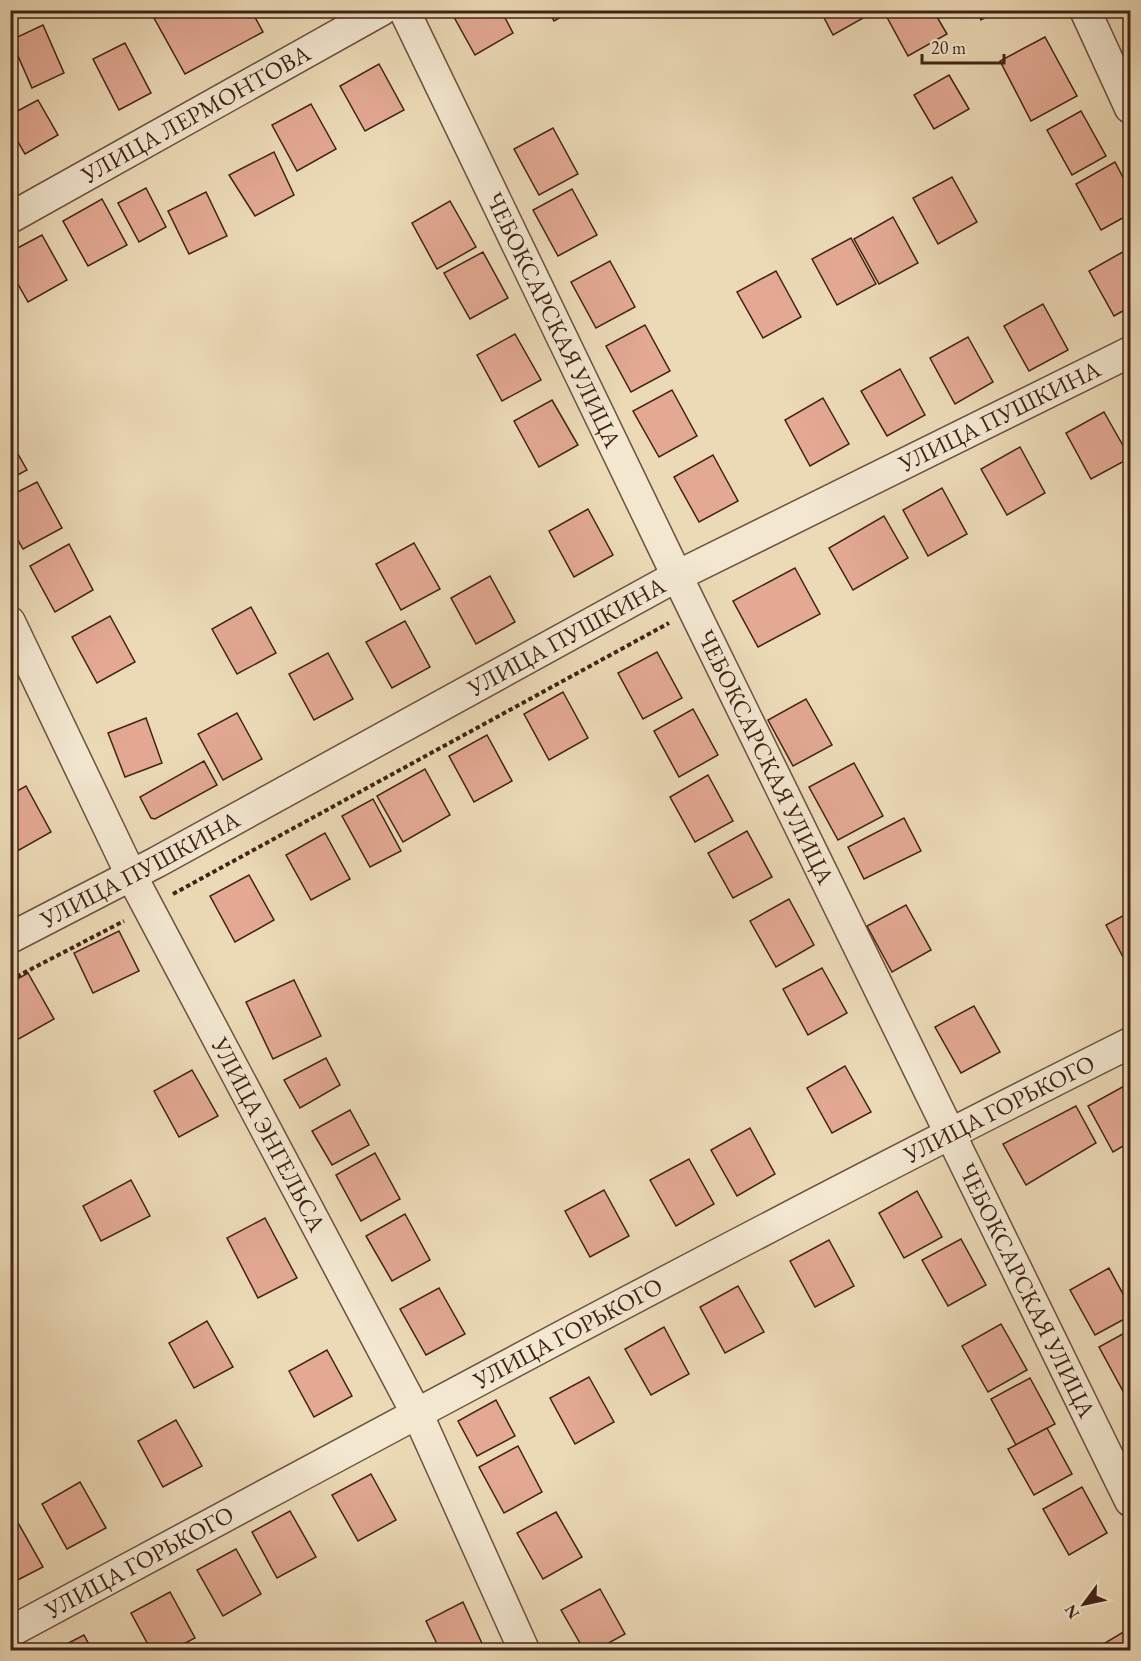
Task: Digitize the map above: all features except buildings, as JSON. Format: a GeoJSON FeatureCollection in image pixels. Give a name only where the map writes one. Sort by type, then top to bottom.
{"type":"FeatureCollection","features":[{"type":"Feature","properties":{"kind":"street","name":"УЛИЦА ЛЕРМОНТОВА"},"geometry":{"type":"LineString","coordinates":[[10,218],[382,10]]}},
{"type":"Feature","properties":{"kind":"street","name":"ЧЕБОКСАРСКАЯ УЛИЦА"},"geometry":{"type":"LineString","coordinates":[[404,10],[677,576],[1131,1501]]}},
{"type":"Feature","properties":{"kind":"street"},"geometry":{"type":"LineString","coordinates":[[1085,10],[1131,108]]}},
{"type":"Feature","properties":{"kind":"street","name":"УЛИЦА ПУШКИНА"},"geometry":{"type":"LineString","coordinates":[[10,938],[131,875],[677,576],[1131,352]]}},
{"type":"Feature","properties":{"kind":"street","name":"УЛИЦА ЭНГЕЛЬСА"},"geometry":{"type":"LineString","coordinates":[[10,622],[131,875],[416,1414],[524,1650]]}},
{"type":"Feature","properties":{"kind":"street","name":"УЛИЦА ГОРЬКОГО"},"geometry":{"type":"LineString","coordinates":[[10,1632],[416,1414],[950,1133],[1131,1043]]}},
{"type":"Feature","properties":{"kind":"path"},"geometry":{"type":"LineString","coordinates":[[10,980],[149,908],[694,610]]}}]}
